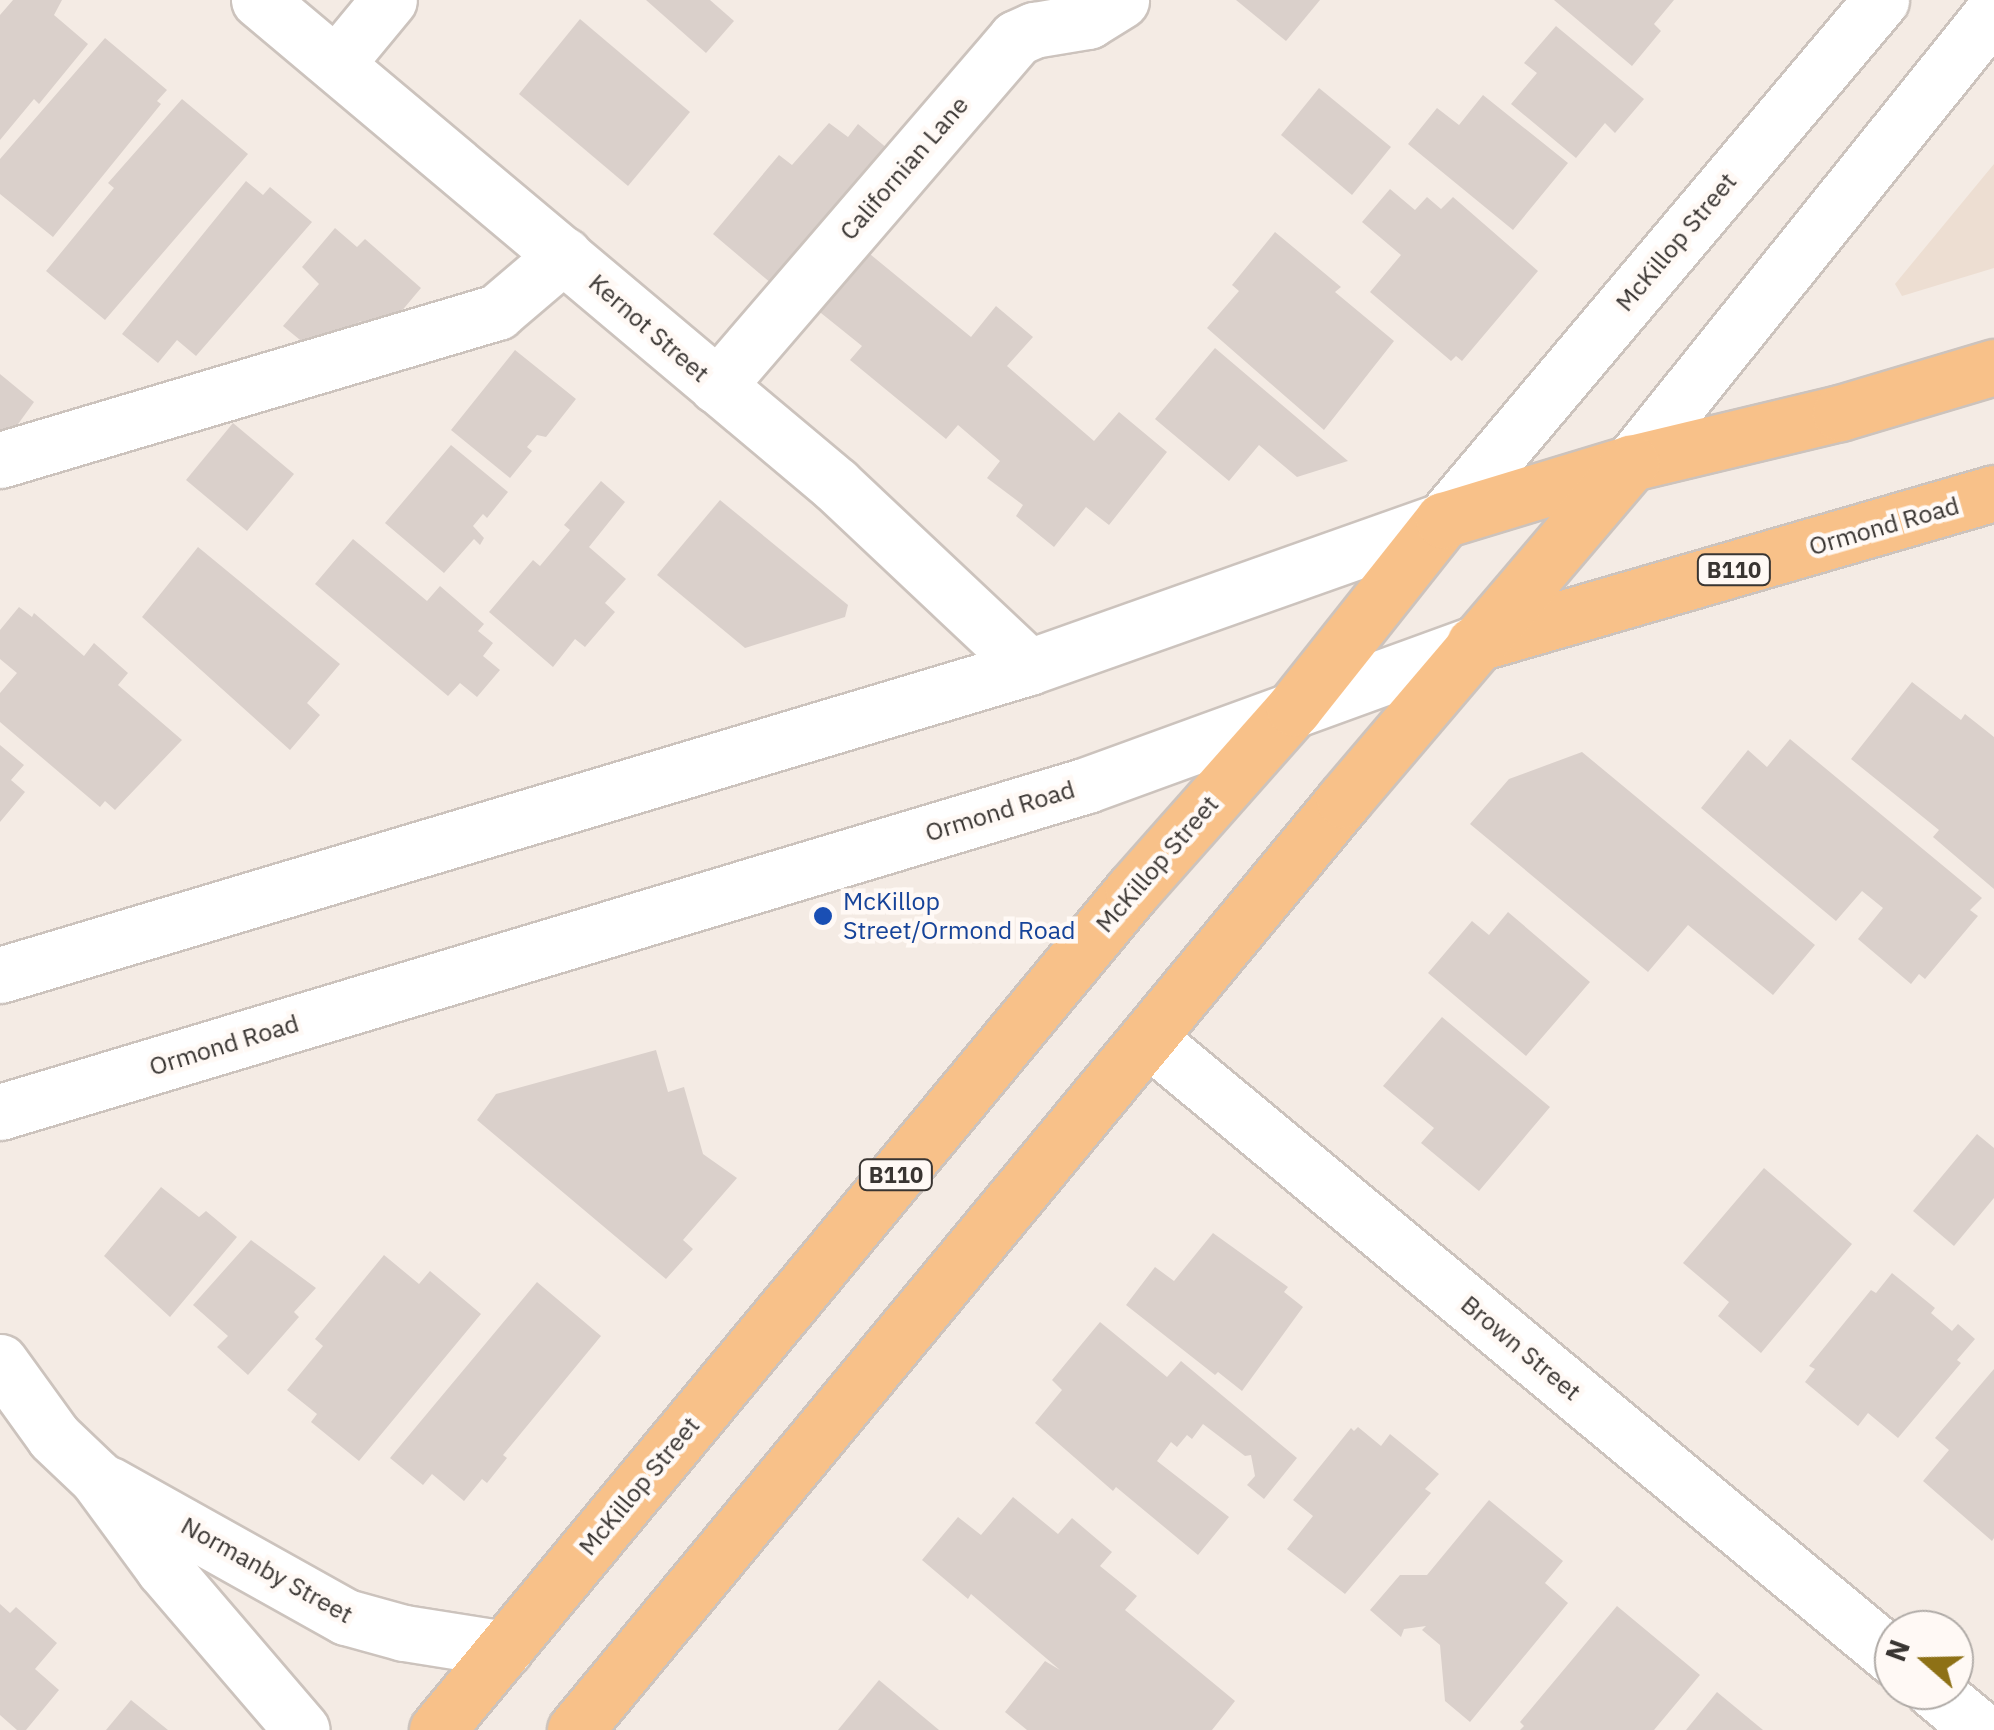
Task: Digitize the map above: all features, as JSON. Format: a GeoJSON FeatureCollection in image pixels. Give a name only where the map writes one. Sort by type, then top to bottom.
{"type":"FeatureCollection","features":[{"type":"Feature","properties":{"kind":"highway"},"geometry":{"type":"LineString","coordinates":[[1443,520],[1631,463],[1840,413],[1994,368]]}},
{"type":"Feature","properties":{"kind":"highway"},"geometry":{"type":"LineString","coordinates":[[575,1730],[1474,644],[1631,463]]}},
{"type":"Feature","properties":{"kind":"highway","name":"Ormond Road"},"geometry":{"type":"LineString","coordinates":[[1474,644],[1994,494]]}},
{"type":"Feature","properties":{"kind":"highway","name":"McKillop Street"},"geometry":{"type":"LineString","coordinates":[[436,1730],[1133,890],[1294,708],[1443,520]]}},
{"type":"Feature","properties":{"kind":"street","name":"Kernot Street"},"geometry":{"type":"LineString","coordinates":[[258,0],[847,494],[1028,667]]}},
{"type":"Feature","properties":{"kind":"street"},"geometry":{"type":"LineString","coordinates":[[336,64],[389,0]]}},
{"type":"Feature","properties":{"kind":"street","name":"Californian Lane"},"geometry":{"type":"LineString","coordinates":[[717,386],[1016,38],[1034,30],[1088,22],[1121,0]]}},
{"type":"Feature","properties":{"kind":"street","name":"McKillop Street"},"geometry":{"type":"LineString","coordinates":[[1443,520],[1881,0]]}},
{"type":"Feature","properties":{"kind":"street"},"geometry":{"type":"LineString","coordinates":[[1631,463],[1994,11]]}},
{"type":"Feature","properties":{"kind":"street"},"geometry":{"type":"LineString","coordinates":[[0,460],[497,312],[564,255]]}},
{"type":"Feature","properties":{"kind":"street"},"geometry":{"type":"LineString","coordinates":[[0,975],[1028,667],[1443,520]]}},
{"type":"Feature","properties":{"kind":"street","name":"Ormond Road"},"geometry":{"type":"LineString","coordinates":[[0,1112],[1087,785],[1474,644]]}},
{"type":"Feature","properties":{"kind":"street","name":"Brown Street"},"geometry":{"type":"LineString","coordinates":[[1149,1039],[1874,1641]]}},
{"type":"Feature","properties":{"kind":"street","name":"Normanby Street"},"geometry":{"type":"LineString","coordinates":[[0,1362],[54,1438],[96,1478],[162,1568],[302,1730]]}},
{"type":"Feature","properties":{"kind":"street","name":"Normanby Street"},"geometry":{"type":"LineString","coordinates":[[0,1406],[54,1438]]}},
{"type":"Feature","properties":{"kind":"street","name":"Normanby Street"},"geometry":{"type":"LineString","coordinates":[[96,1478],[346,1616],[404,1633],[504,1649]]}},
{"type":"Feature","properties":{"kind":"street"},"geometry":{"type":"LineString","coordinates":[[1957,1710],[1981,1730]]}},
{"type":"Feature","properties":{"kind":"shaded area"},"geometry":{"type":"Polygon","coordinates":[[[1994,164],[1994,268],[1902,296],[1895,284],[1994,164]]]}},
{"type":"Feature","properties":{"kind":"building"},"geometry":{"type":"Polygon","coordinates":[[[13,0],[62,0],[54,15],[88,44],[39,104],[34,99],[0,140],[0,15],[13,0]]]}},
{"type":"Feature","properties":{"kind":"building"},"geometry":{"type":"Polygon","coordinates":[[[646,0],[710,0],[734,21],[706,53],[646,0]]]}},
{"type":"Feature","properties":{"kind":"building"},"geometry":{"type":"Polygon","coordinates":[[[1236,0],[1320,0],[1286,41],[1236,0]]]}},
{"type":"Feature","properties":{"kind":"building"},"geometry":{"type":"Polygon","coordinates":[[[1554,0],[1674,0],[1654,24],[1661,31],[1632,66],[1554,0]]]}},
{"type":"Feature","properties":{"kind":"building"},"geometry":{"type":"Polygon","coordinates":[[[580,19],[690,112],[628,186],[519,94],[580,19]]]}},
{"type":"Feature","properties":{"kind":"building"},"geometry":{"type":"Polygon","coordinates":[[[1556,26],[1644,99],[1615,133],[1605,123],[1576,158],[1511,104],[1537,73],[1524,63],[1556,26]]]}},
{"type":"Feature","properties":{"kind":"building"},"geometry":{"type":"Polygon","coordinates":[[[105,38],[167,90],[157,101],[161,104],[53,237],[0,194],[0,159],[105,38]]]}},
{"type":"Feature","properties":{"kind":"building"},"geometry":{"type":"Polygon","coordinates":[[[1319,88],[1391,147],[1352,195],[1281,135],[1319,88]]]}},
{"type":"Feature","properties":{"kind":"building"},"geometry":{"type":"Polygon","coordinates":[[[1483,95],[1568,163],[1513,230],[1408,144],[1437,108],[1459,125],[1483,95]]]}},
{"type":"Feature","properties":{"kind":"building"},"geometry":{"type":"Polygon","coordinates":[[[182,99],[248,154],[105,320],[46,271],[114,188],[108,183],[182,99]]]}},
{"type":"Feature","properties":{"kind":"building"},"geometry":{"type":"Polygon","coordinates":[[[829,123],[848,137],[858,124],[888,149],[778,289],[713,234],[779,155],[792,165],[829,123]]]}},
{"type":"Feature","properties":{"kind":"building"},"geometry":{"type":"Polygon","coordinates":[[[246,181],[263,195],[270,187],[312,222],[196,356],[177,340],[158,363],[122,334],[246,181]]]}},
{"type":"Feature","properties":{"kind":"building"},"geometry":{"type":"Polygon","coordinates":[[[1390,189],[1415,210],[1427,197],[1441,209],[1453,197],[1538,271],[1462,361],[1456,356],[1451,361],[1370,292],[1401,255],[1362,222],[1390,189]]]}},
{"type":"Feature","properties":{"kind":"building"},"geometry":{"type":"Polygon","coordinates":[[[335,228],[357,247],[365,239],[421,288],[384,332],[375,334],[360,321],[340,344],[316,353],[283,326],[319,284],[302,267],[335,228]]]}},
{"type":"Feature","properties":{"kind":"building"},"geometry":{"type":"Polygon","coordinates":[[[1275,232],[1341,287],[1335,292],[1394,341],[1324,430],[1207,328],[1239,291],[1232,285],[1275,232]]]}},
{"type":"Feature","properties":{"kind":"building"},"geometry":{"type":"Polygon","coordinates":[[[865,250],[971,337],[996,306],[1033,337],[1007,366],[1094,441],[1119,412],[1167,452],[1109,525],[1086,507],[1054,547],[1016,516],[1023,505],[987,478],[1000,461],[958,425],[946,439],[850,360],[862,346],[816,309],[865,250]]]}},
{"type":"Feature","properties":{"kind":"building"},"geometry":{"type":"Polygon","coordinates":[[[1215,348],[1348,461],[1297,477],[1259,445],[1229,481],[1155,419],[1215,348]]]}},
{"type":"Feature","properties":{"kind":"building"},"geometry":{"type":"Polygon","coordinates":[[[515,350],[576,399],[546,437],[537,435],[527,447],[532,451],[510,478],[451,430],[515,350]]]}},
{"type":"Feature","properties":{"kind":"building"},"geometry":{"type":"Polygon","coordinates":[[[0,374],[34,402],[0,449],[0,374]]]}},
{"type":"Feature","properties":{"kind":"building"},"geometry":{"type":"Polygon","coordinates":[[[233,423],[294,474],[247,531],[186,480],[233,423]]]}},
{"type":"Feature","properties":{"kind":"building"},"geometry":{"type":"Polygon","coordinates":[[[451,445],[508,492],[487,518],[483,514],[473,526],[484,538],[480,545],[474,539],[444,573],[385,523],[451,445]]]}},
{"type":"Feature","properties":{"kind":"building"},"geometry":{"type":"Polygon","coordinates":[[[601,481],[625,502],[589,547],[626,579],[605,603],[615,612],[585,647],[575,639],[553,667],[489,612],[533,560],[540,566],[570,530],[564,525],[601,481]]]}},
{"type":"Feature","properties":{"kind":"building"},"geometry":{"type":"Polygon","coordinates":[[[720,500],[848,605],[845,617],[745,648],[657,575],[720,500]]]}},
{"type":"Feature","properties":{"kind":"building"},"geometry":{"type":"Polygon","coordinates":[[[353,539],[427,601],[440,586],[484,624],[478,631],[493,643],[483,656],[500,670],[477,697],[460,683],[448,696],[315,584],[353,539]]]}},
{"type":"Feature","properties":{"kind":"building"},"geometry":{"type":"Polygon","coordinates":[[[198,547],[340,664],[307,703],[320,715],[290,750],[142,617],[198,547]]]}},
{"type":"Feature","properties":{"kind":"building"},"geometry":{"type":"Polygon","coordinates":[[[19,607],[32,617],[34,613],[84,656],[94,643],[128,673],[118,685],[182,740],[115,810],[105,801],[100,807],[0,722],[0,693],[17,673],[0,659],[0,630],[19,607]]]}},
{"type":"Feature","properties":{"kind":"building"},"geometry":{"type":"Polygon","coordinates":[[[1912,682],[1961,720],[1965,714],[1994,737],[1994,889],[1933,837],[1939,830],[1851,759],[1912,682]]]}},
{"type":"Feature","properties":{"kind":"building"},"geometry":{"type":"Polygon","coordinates":[[[1790,739],[1982,898],[1970,910],[1978,916],[1925,979],[1919,974],[1911,984],[1858,939],[1883,908],[1862,891],[1836,921],[1701,808],[1748,750],[1767,767],[1790,739]]]}},
{"type":"Feature","properties":{"kind":"building"},"geometry":{"type":"Polygon","coordinates":[[[0,745],[24,765],[11,780],[25,792],[0,822],[0,745]]]}},
{"type":"Feature","properties":{"kind":"building"},"geometry":{"type":"Polygon","coordinates":[[[1582,752],[1815,945],[1773,995],[1688,925],[1648,972],[1470,824],[1509,779],[1582,752]]]}},
{"type":"Feature","properties":{"kind":"building"},"geometry":{"type":"Polygon","coordinates":[[[1508,912],[1590,982],[1526,1056],[1428,973],[1472,921],[1489,935],[1508,912]]]}},
{"type":"Feature","properties":{"kind":"building"},"geometry":{"type":"Polygon","coordinates":[[[1442,1017],[1550,1107],[1479,1191],[1421,1143],[1434,1128],[1383,1086],[1442,1017]]]}},
{"type":"Feature","properties":{"kind":"building"},"geometry":{"type":"Polygon","coordinates":[[[656,1050],[668,1092],[684,1087],[703,1154],[737,1178],[683,1240],[693,1249],[666,1279],[477,1120],[496,1094],[656,1050]]]}},
{"type":"Feature","properties":{"kind":"building"},"geometry":{"type":"Polygon","coordinates":[[[1977,1134],[1994,1148],[1994,1198],[1954,1246],[1913,1211],[1977,1134]]]}},
{"type":"Feature","properties":{"kind":"building"},"geometry":{"type":"Polygon","coordinates":[[[1764,1168],[1852,1244],[1761,1353],[1718,1316],[1729,1302],[1683,1263],[1764,1168]]]}},
{"type":"Feature","properties":{"kind":"building"},"geometry":{"type":"Polygon","coordinates":[[[161,1187],[199,1217],[206,1211],[237,1237],[170,1317],[104,1256],[161,1187]]]}},
{"type":"Feature","properties":{"kind":"building"},"geometry":{"type":"Polygon","coordinates":[[[1213,1233],[1288,1287],[1284,1292],[1303,1307],[1242,1391],[1218,1372],[1215,1375],[1126,1305],[1155,1267],[1174,1281],[1213,1233]]]}},
{"type":"Feature","properties":{"kind":"building"},"geometry":{"type":"Polygon","coordinates":[[[251,1240],[316,1288],[294,1312],[299,1317],[248,1375],[217,1347],[228,1336],[193,1305],[251,1240]]]}},
{"type":"Feature","properties":{"kind":"building"},"geometry":{"type":"Polygon","coordinates":[[[384,1255],[419,1284],[430,1271],[481,1314],[359,1461],[311,1422],[317,1414],[287,1390],[323,1346],[315,1339],[384,1255]]]}},
{"type":"Feature","properties":{"kind":"building"},"geometry":{"type":"Polygon","coordinates":[[[1892,1273],[1935,1308],[1931,1313],[1952,1331],[1958,1324],[1975,1339],[1957,1360],[1961,1363],[1898,1438],[1868,1413],[1858,1426],[1805,1382],[1815,1369],[1809,1366],[1871,1290],[1876,1293],[1892,1273]]]}},
{"type":"Feature","properties":{"kind":"building"},"geometry":{"type":"Polygon","coordinates":[[[537,1282],[601,1336],[503,1455],[507,1458],[487,1483],[482,1479],[464,1501],[432,1474],[423,1485],[390,1458],[537,1282]]]}},
{"type":"Feature","properties":{"kind":"building"},"geometry":{"type":"Polygon","coordinates":[[[1100,1322],[1167,1377],[1181,1361],[1297,1458],[1264,1499],[1247,1485],[1255,1476],[1251,1455],[1245,1456],[1203,1424],[1192,1439],[1187,1435],[1177,1447],[1171,1442],[1157,1461],[1229,1517],[1198,1555],[1116,1487],[1113,1491],[1035,1423],[1062,1390],[1052,1380],[1100,1322]]]}},
{"type":"Feature","properties":{"kind":"building"},"geometry":{"type":"Polygon","coordinates":[[[1994,1369],[1992,1541],[1923,1481],[1949,1450],[1935,1438],[1994,1369]]]}},
{"type":"Feature","properties":{"kind":"building"},"geometry":{"type":"Polygon","coordinates":[[[1358,1427],[1381,1446],[1390,1434],[1439,1474],[1425,1489],[1431,1493],[1345,1594],[1287,1549],[1313,1516],[1293,1500],[1351,1428],[1354,1431],[1358,1427]]]}},
{"type":"Feature","properties":{"kind":"building"},"geometry":{"type":"Polygon","coordinates":[[[1013,1497],[1058,1534],[1072,1518],[1112,1552],[1100,1566],[1137,1596],[1125,1610],[1235,1701],[1212,1730],[1027,1730],[1005,1712],[1045,1661],[1060,1670],[971,1594],[968,1599],[922,1560],[958,1517],[981,1535],[1013,1497]]]}},
{"type":"Feature","properties":{"kind":"building"},"geometry":{"type":"Polygon","coordinates":[[[1489,1500],[1563,1561],[1545,1583],[1568,1603],[1470,1722],[1445,1701],[1440,1645],[1422,1630],[1426,1626],[1404,1629],[1401,1637],[1370,1610],[1400,1575],[1427,1575],[1489,1500]]]}},
{"type":"Feature","properties":{"kind":"building"},"geometry":{"type":"Polygon","coordinates":[[[0,1604],[10,1613],[16,1607],[57,1643],[35,1669],[59,1690],[26,1730],[17,1730],[0,1715],[0,1604]]]}},
{"type":"Feature","properties":{"kind":"building"},"geometry":{"type":"Polygon","coordinates":[[[1617,1606],[1700,1675],[1654,1730],[1520,1730],[1524,1726],[1520,1722],[1617,1606]]]}},
{"type":"Feature","properties":{"kind":"building"},"geometry":{"type":"Polygon","coordinates":[[[879,1680],[939,1730],[838,1730],[879,1680]]]}},
{"type":"Feature","properties":{"kind":"building"},"geometry":{"type":"Polygon","coordinates":[[[1717,1692],[1763,1730],[1686,1730],[1717,1692]]]}},
{"type":"Feature","properties":{"kind":"building"},"geometry":{"type":"Polygon","coordinates":[[[131,1700],[168,1730],[106,1730],[131,1700]]]}},
{"type":"Feature","properties":{"kind":"place","name":"McKillop Street/Ormond Road"},"geometry":{"type":"Point","coordinates":[823,916]}}]}
